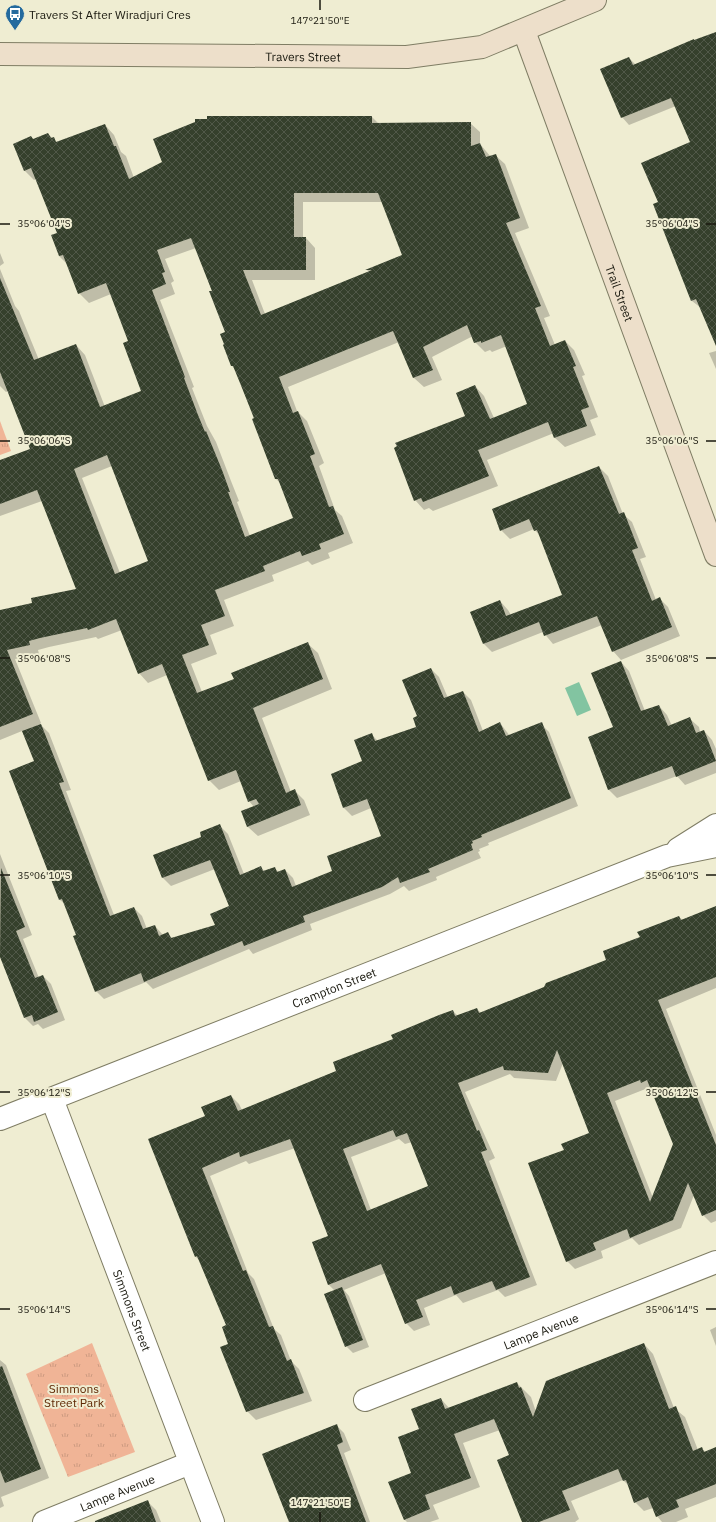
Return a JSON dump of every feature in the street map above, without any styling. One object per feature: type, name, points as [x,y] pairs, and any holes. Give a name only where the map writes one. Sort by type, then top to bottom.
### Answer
[{"type":"main road","name":"Travers Street","points":[[0,54],[407,57],[482,47],[524,31],[595,0]]},
{"type":"main road","name":"Trail Street","points":[[524,31],[716,555]]},
{"type":"street","name":"Crampton Street","points":[[667,856],[716,825]]},
{"type":"street","name":"Crampton Street","points":[[0,1119],[667,856],[716,846]]},
{"type":"street","name":"Simmons Street","points":[[52,1099],[213,1522]]},
{"type":"street","name":"Lampe Avenue","points":[[365,1400],[716,1262]]},
{"type":"street","name":"Lampe Avenue","points":[[44,1522],[190,1463]]},
{"type":"green space","points":[[0,421],[11,451],[0,455]]},
{"type":"green space","name":"Simmons Street Park","points":[[92,1343],[135,1452],[68,1477],[26,1374]]},
{"type":"shaded area","points":[[579,682],[591,710],[577,716],[565,688]]},
{"type":"building","points":[[716,32],[716,346],[696,299],[691,301],[653,204],[658,202],[641,163],[690,142],[671,98],[621,118],[600,69],[629,57],[633,65],[694,39]]},
{"type":"building","points":[[207,116],[372,116],[372,123],[471,122],[471,146],[480,143],[486,157],[496,154],[520,218],[506,223],[541,306],[535,308],[550,346],[565,340],[576,366],[573,367],[589,407],[581,410],[587,426],[554,438],[548,422],[478,450],[489,476],[423,502],[421,498],[414,501],[394,448],[397,446],[395,443],[465,416],[456,393],[475,385],[490,419],[527,404],[501,335],[481,343],[481,341],[474,343],[467,325],[423,347],[433,370],[413,378],[393,331],[279,377],[293,413],[298,411],[315,454],[310,456],[329,507],[333,506],[344,534],[319,544],[321,549],[302,556],[300,551],[263,566],[265,571],[215,590],[225,616],[201,625],[209,645],[182,655],[197,693],[234,679],[231,673],[308,642],[323,679],[253,708],[286,793],[295,789],[301,805],[247,827],[241,811],[259,804],[256,799],[248,802],[236,770],[208,781],[162,664],[138,674],[116,619],[88,630],[87,628],[40,638],[29,641],[30,645],[7,650],[33,714],[0,727],[0,610],[32,603],[31,598],[76,589],[37,490],[0,504],[0,460],[30,449],[0,372],[0,278],[34,360],[76,344],[100,407],[141,391],[123,343],[128,341],[106,283],[78,294],[63,255],[59,256],[51,235],[57,233],[31,168],[24,171],[13,144],[31,136],[33,139],[48,133],[51,138],[54,137],[56,142],[105,124],[114,146],[116,146],[129,179],[162,162],[153,139],[195,122],[195,119],[207,119]],"holes":[[[294,193],[378,193],[402,255],[365,270],[372,270],[261,315],[243,270],[306,270],[306,237],[294,237]],[[191,238],[212,291],[209,291],[225,332],[220,334],[224,344],[223,345],[254,418],[252,419],[275,479],[278,479],[293,518],[245,537],[228,492],[230,492],[222,470],[198,415],[152,290],[166,284],[162,273],[165,272],[157,250]],[[107,455],[148,561],[115,574],[74,469]]]},
{"type":"building","points":[[599,466],[619,514],[624,512],[638,548],[632,550],[652,601],[660,597],[672,627],[612,652],[597,616],[544,636],[539,622],[483,644],[470,612],[500,600],[506,616],[562,595],[537,530],[534,531],[529,519],[500,531],[492,509]]},
{"type":"building","points":[[621,661],[641,711],[659,705],[668,726],[690,717],[696,733],[704,730],[716,761],[676,777],[672,766],[608,790],[588,737],[613,727],[591,673]]},
{"type":"building","points":[[431,668],[444,698],[463,691],[479,732],[500,722],[506,736],[542,722],[571,798],[481,835],[482,837],[472,841],[473,843],[471,844],[473,850],[428,869],[430,872],[400,883],[398,877],[382,887],[303,916],[305,922],[244,946],[242,941],[144,982],[141,973],[95,992],[73,936],[76,935],[62,899],[59,900],[9,771],[34,761],[22,731],[41,724],[64,782],[59,783],[110,916],[134,907],[143,929],[155,925],[159,936],[168,932],[171,938],[215,925],[210,914],[229,906],[210,860],[162,878],[153,855],[201,837],[200,832],[220,824],[240,875],[261,866],[263,871],[275,867],[277,872],[285,869],[292,887],[332,871],[327,856],[381,836],[367,799],[343,808],[331,774],[362,761],[354,740],[372,733],[375,741],[416,727],[413,718],[417,716],[402,680]]},
{"type":"building","points":[[1,868],[25,927],[16,931],[35,978],[43,975],[58,1012],[34,1022],[32,1015],[24,1018],[0,957]]},
{"type":"building","points":[[716,906],[716,977],[658,1000],[716,1145],[716,1210],[702,1216],[688,1183],[673,1220],[630,1238],[627,1229],[593,1243],[596,1250],[566,1262],[528,1163],[564,1150],[561,1144],[589,1133],[557,1050],[548,1073],[504,1070],[503,1066],[458,1083],[477,1131],[479,1130],[487,1150],[481,1152],[530,1277],[496,1290],[492,1281],[454,1295],[451,1286],[416,1300],[423,1317],[405,1324],[381,1264],[328,1285],[312,1242],[328,1236],[290,1139],[240,1157],[239,1152],[202,1168],[243,1271],[246,1270],[269,1327],[273,1326],[287,1361],[291,1359],[304,1393],[246,1412],[220,1347],[228,1344],[222,1327],[226,1325],[197,1256],[195,1257],[148,1139],[205,1116],[201,1107],[231,1095],[238,1111],[336,1071],[333,1062],[393,1039],[391,1035],[439,1015],[453,1010],[455,1016],[477,1008],[479,1013],[544,987],[546,983],[606,960],[603,951],[640,937],[637,932],[679,916],[681,920]],"holes":[[[640,1080],[641,1083],[647,1080],[673,1144],[650,1202],[607,1093]],[[393,1130],[396,1137],[407,1133],[428,1186],[367,1211],[343,1149]]]},
{"type":"building","points":[[342,1287],[363,1340],[345,1347],[324,1294]]},
{"type":"building","points":[[644,1343],[669,1409],[676,1406],[693,1451],[702,1447],[704,1452],[716,1447],[716,1484],[676,1500],[679,1507],[656,1517],[648,1497],[634,1503],[626,1480],[623,1481],[618,1469],[562,1491],[570,1510],[539,1522],[522,1522],[497,1460],[509,1455],[494,1419],[454,1434],[471,1478],[425,1495],[430,1509],[404,1520],[388,1482],[411,1473],[398,1437],[419,1429],[411,1409],[441,1398],[445,1409],[517,1382],[519,1388],[521,1387],[533,1417],[546,1381]]},
{"type":"building","points":[[2,1366],[41,1469],[5,1483],[0,1470],[0,1367]]},
{"type":"building","points":[[337,1424],[343,1442],[337,1445],[366,1522],[289,1522],[262,1454]]},
{"type":"building","points":[[148,1500],[156,1522],[95,1522],[95,1521]]},
{"type":"place","name":"Travers St After Wiradjuri Cres","points":[[15,31]]}]
